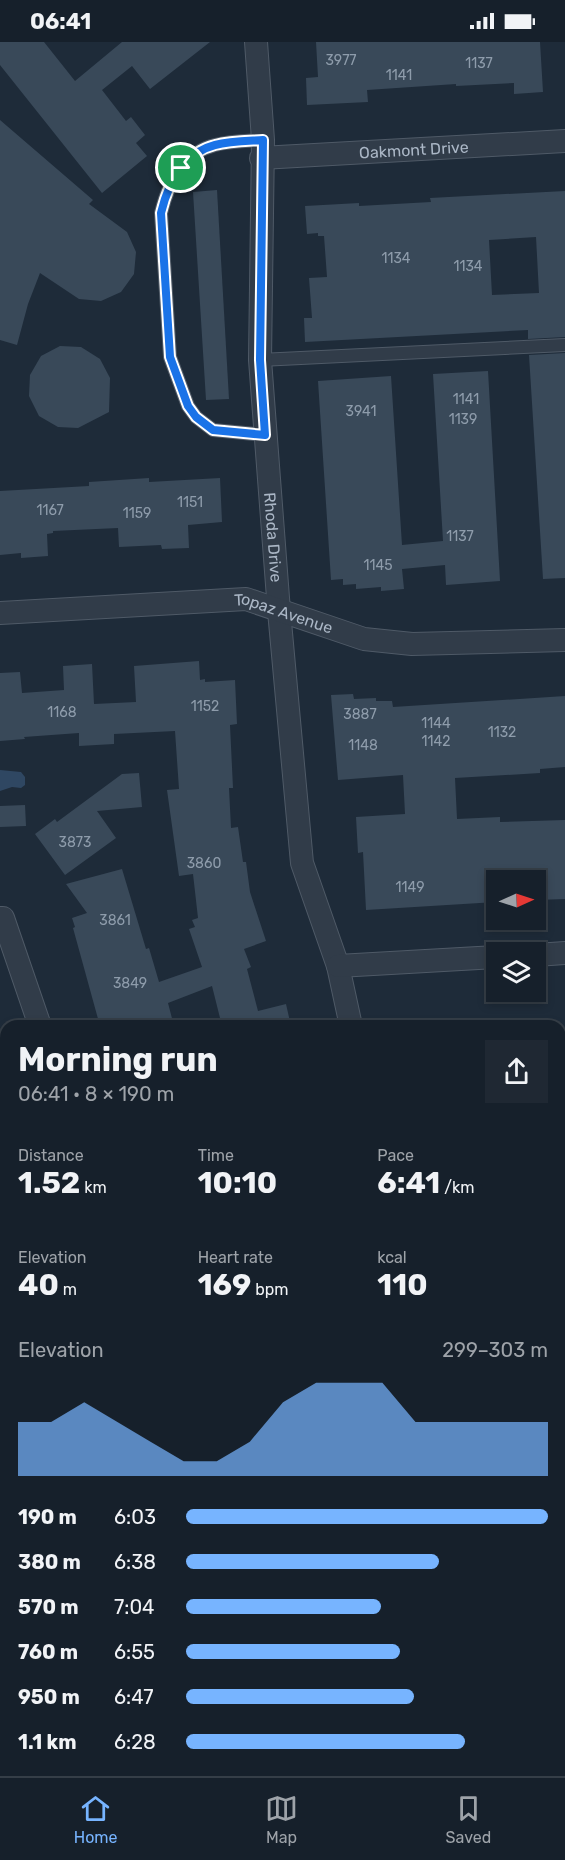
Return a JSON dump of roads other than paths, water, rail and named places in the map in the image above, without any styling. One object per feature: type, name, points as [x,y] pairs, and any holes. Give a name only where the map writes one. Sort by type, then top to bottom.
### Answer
[{"type":"street","name":"Rhoda Drive","points":[[256,42],[262,149],[260,360],[279,611],[302,863],[338,966],[350,1020]]},
{"type":"street","name":"Oakmont Drive","points":[[262,149],[565,141]]},
{"type":"street","name":"Topaz Avenue","points":[[0,613],[246,599],[364,639],[412,644],[565,640]]},
{"type":"street","points":[[0,918],[3,918],[38,1020]]},
{"type":"street","points":[[546,954],[565,953]]},
{"type":"street","points":[[338,966],[486,958]]},
{"type":"lane","points":[[262,149],[214,145],[191,157],[175,175],[165,195],[161,213],[170,357],[188,406],[196,417],[213,430],[265,435]]},
{"type":"lane","points":[[260,360],[565,345]]},
{"type":"water","points":[[0,770],[21,772],[25,777],[25,785],[21,788],[12,787],[0,791]]}]
